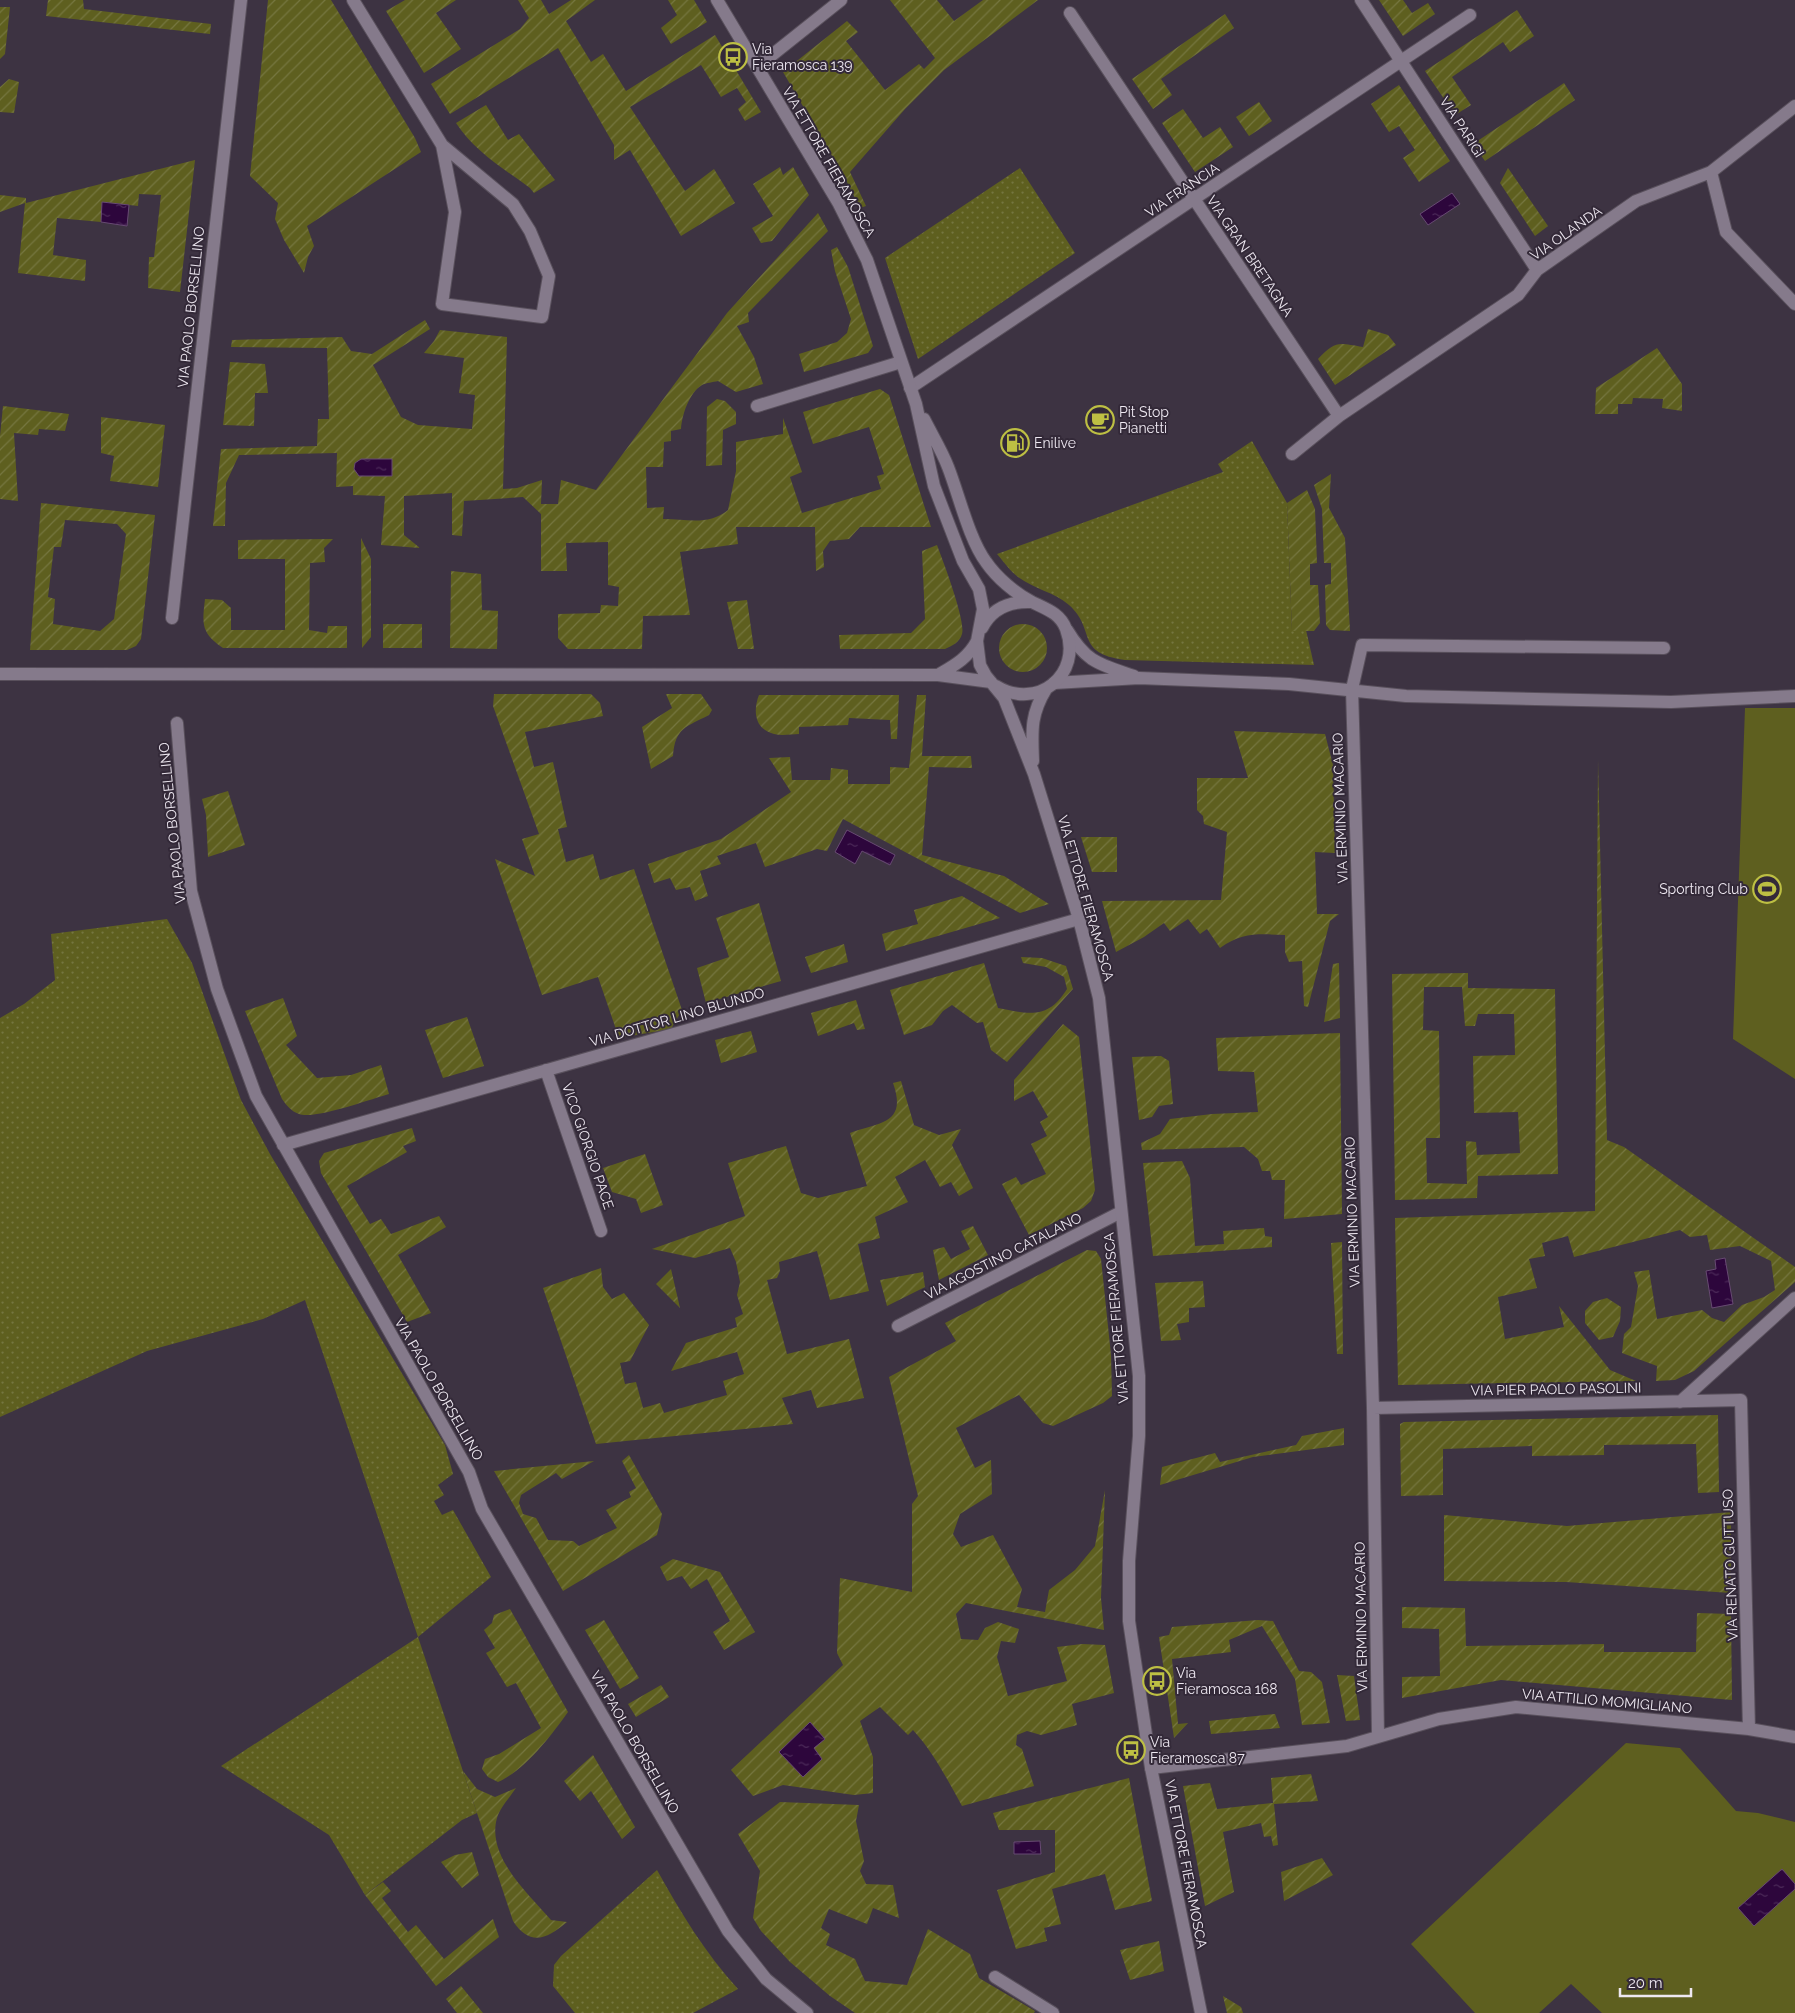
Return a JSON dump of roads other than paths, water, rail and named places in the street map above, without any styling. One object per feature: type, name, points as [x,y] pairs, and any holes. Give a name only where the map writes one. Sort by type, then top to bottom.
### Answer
[{"type":"street","name":"VIA PAOLO BORSELLINO","points":[[172,618],[241,0]]},
{"type":"street","points":[[353,0],[442,145],[513,204],[530,231],[549,276],[542,317],[442,304],[455,212],[442,145]]},
{"type":"street","name":"VIA ETTORE FIERAMOSCA","points":[[717,0],[839,204],[863,252],[916,404]]},
{"type":"street","points":[[757,67],[841,0]]},
{"type":"street","name":"VIA PARIGI","points":[[1361,0],[1537,270]]},
{"type":"street","name":"VIA GRAN BRETAGNA","points":[[1070,13],[1339,416]]},
{"type":"street","name":"VIA FRANCIA","points":[[910,388],[1470,15]]},
{"type":"street","name":"VIA OLANDA","points":[[1292,454],[1339,416],[1518,295],[1537,270],[1636,202],[1711,172],[1795,106]]},
{"type":"street","points":[[1711,172],[1726,232],[1795,304]]},
{"type":"street","points":[[757,406],[901,362]]},
{"type":"street","points":[[916,404],[947,464],[978,549],[986,563],[1006,583],[1032,602]]},
{"type":"street","points":[[916,404],[934,486],[963,561],[979,589],[983,609],[978,637],[980,665],[1004,698],[1034,774]]},
{"type":"street","points":[[938,675],[964,659],[972,651],[985,620],[1006,604],[1019,601],[1032,602],[1046,607],[1058,616],[1078,648],[1093,661],[1138,678]]},
{"type":"street","points":[[1034,774],[1031,725],[1037,704],[1050,686],[1064,672],[1069,657],[1070,642],[1066,627]]},
{"type":"street","name":"VIA ERMINIO MACARIO","points":[[1378,1735],[1372,1408],[1352,689],[1362,645],[1664,648]]},
{"type":"street","points":[[0,674],[938,675],[992,683],[1006,692],[1019,695],[1033,694],[1050,686],[1138,678],[1289,684],[1406,696],[1661,702],[1795,696]]},
{"type":"street","name":"VIA PAOLO BORSELLINO","points":[[177,723],[191,891],[217,989],[256,1096],[469,1472],[482,1509],[728,1931],[766,1979],[807,2013]]},
{"type":"street","name":"VIA ETTORE FIERAMOSCA","points":[[1034,774],[1079,919],[1099,998],[1139,1376],[1139,1436],[1129,1561],[1129,1621],[1151,1768],[1201,2013]]},
{"type":"street","name":"VIA DOTTOR LINO BLUNDO","points":[[283,1145],[1079,919]]},
{"type":"street","name":"VICO GIORGIO PACE","points":[[546,1070],[601,1231]]},
{"type":"street","name":"VIA AGOSTINO CATALANO","points":[[898,1326],[1121,1212]]},
{"type":"street","points":[[1680,1402],[1795,1298]]},
{"type":"street","name":"VIA PIER PAOLO PASOLINI","points":[[1372,1408],[1741,1400]]},
{"type":"street","name":"VIA RENATO GUTTUSO","points":[[1741,1400],[1749,1729]]},
{"type":"street","name":"VIA ATTILIO MOMIGLIANO","points":[[1151,1768],[1347,1746],[1378,1735],[1439,1719],[1516,1707],[1749,1729],[1795,1737]]},
{"type":"street","points":[[995,1977],[1053,2013]]},
{"type":"water","points":[[1452,193],[1460,204],[1428,225],[1420,214]]},
{"type":"water","points":[[102,202],[129,205],[127,226],[101,222]]},
{"type":"water","points":[[361,459],[392,459],[392,476],[359,476],[354,469],[355,463]]},
{"type":"water","points":[[847,830],[895,855],[890,865],[862,851],[855,864],[835,852]]},
{"type":"water","points":[[1725,1258],[1733,1304],[1712,1308],[1706,1271],[1716,1269],[1715,1260]]},
{"type":"water","points":[[810,1722],[825,1739],[814,1748],[822,1759],[803,1777],[779,1752]]},
{"type":"water","points":[[1040,1841],[1041,1854],[1014,1854],[1014,1842]]},
{"type":"water","points":[[1782,1869],[1795,1884],[1795,1889],[1754,1926],[1738,1908]]},
{"type":"place","name":"Via Fieramosca 139","points":[[733,57]]},
{"type":"place","name":"Pit Stop Pianetti","points":[[1100,420]]},
{"type":"place","name":"Enilive","points":[[1015,443]]},
{"type":"place","name":"Sporting Club","points":[[1767,889]]},
{"type":"place","name":"Via Fieramosca 168","points":[[1157,1681]]},
{"type":"place","name":"Via Fieramosca 87","points":[[1131,1750]]}]
